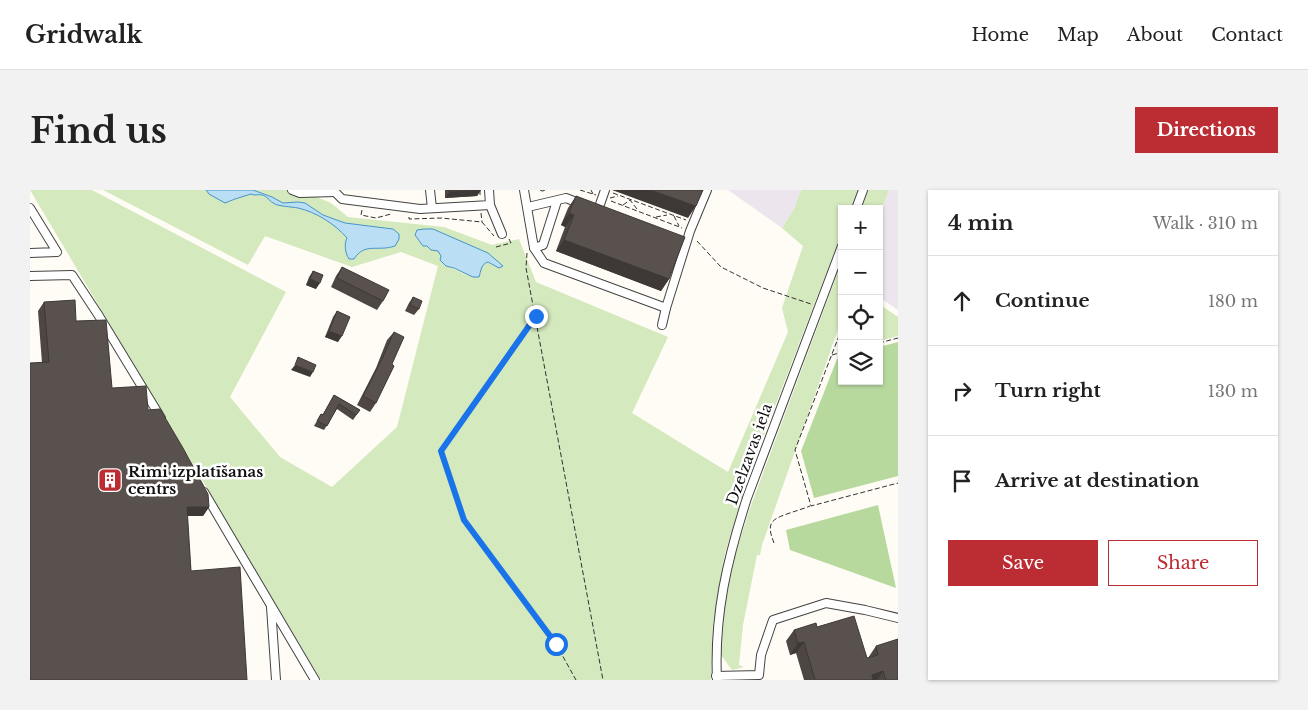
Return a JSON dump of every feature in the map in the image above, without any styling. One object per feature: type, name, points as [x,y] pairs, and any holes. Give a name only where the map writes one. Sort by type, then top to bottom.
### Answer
[{"type":"street","points":[[292,190],[300,193],[334,191],[342,199],[420,209],[490,205]]},
{"type":"street","points":[[430,190],[432,208]]},
{"type":"street","points":[[488,190],[490,205],[505,237]]},
{"type":"street","points":[[524,190],[534,248],[544,263],[666,308]]},
{"type":"street","points":[[662,325],[684,242],[707,190]]},
{"type":"street","points":[[857,205],[863,190]]},
{"type":"street","points":[[598,210],[604,194]]},
{"type":"street","points":[[528,207],[564,196],[607,213]]},
{"type":"street","points":[[534,248],[543,245],[564,196]]},
{"type":"street","points":[[30,208],[57,252],[30,253]]},
{"type":"street","name":"Dzelzavas iela","points":[[716,678],[716,642],[719,614],[726,570],[735,534],[840,250]]},
{"type":"street","points":[[30,276],[72,274],[165,425]]},
{"type":"street","points":[[200,484],[316,680]]},
{"type":"street","points":[[271,603],[276,680]]},
{"type":"street","points":[[716,678],[759,678],[761,655],[773,620],[826,603],[898,618]]},
{"type":"path","points":[[541,190],[547,190]]},
{"type":"path","points":[[580,190],[594,195],[621,196],[688,221]]},
{"type":"path","points":[[591,190],[594,195]]},
{"type":"path","points":[[621,196],[607,200],[679,226],[690,232],[721,266],[763,288],[819,307]]},
{"type":"path","points":[[622,205],[630,200]]},
{"type":"path","points":[[630,200],[638,211]]},
{"type":"path","points":[[362,201],[361,215],[376,218],[394,213]]},
{"type":"path","points":[[408,212],[409,219],[441,218],[482,222],[498,242]]},
{"type":"path","points":[[656,218],[669,214]]},
{"type":"path","points":[[673,216],[679,226]]},
{"type":"path","points":[[496,247],[511,243],[505,237]]},
{"type":"path","points":[[534,248],[528,252],[526,268],[603,680]]},
{"type":"path","points":[[536,316],[441,451],[464,520],[556,644],[576,680]]},
{"type":"path","points":[[883,342],[898,338]]},
{"type":"path","points":[[811,506],[794,450],[838,339]]},
{"type":"path","points":[[832,355],[838,353]]},
{"type":"path","points":[[774,543],[770,526],[776,517],[898,483]]},
{"type":"shaded area","points":[[728,190],[801,190],[794,209],[782,228]]},
{"type":"shaded area","points":[[889,190],[898,190],[898,310],[883,300],[883,206]]},
{"type":"green space","points":[[30,190],[92,190],[286,292],[230,397],[280,457],[332,487],[397,427],[438,266],[401,252],[352,267],[265,236],[248,265],[103,190],[206,190],[209,194],[229,202],[251,194],[262,195],[275,204],[305,210],[331,223],[347,238],[346,248],[350,258],[354,259],[358,254],[367,249],[395,246],[397,233],[393,229],[345,223],[323,215],[305,203],[282,203],[253,190],[300,190],[331,203],[348,217],[444,227],[492,245],[519,239],[536,282],[668,337],[632,413],[728,472],[788,332],[782,308],[803,246],[782,228],[794,209],[801,190],[858,190],[852,205],[838,205],[838,242],[749,474],[725,553],[713,623],[711,680],[321,680]],"holes":[[[433,229],[488,253],[499,268],[487,262],[482,266],[479,277],[471,276],[446,266],[438,251],[423,246],[415,235]]]},
{"type":"green space","points":[[868,190],[889,190],[883,206],[862,205]]},
{"type":"green space","points":[[838,272],[838,329],[760,555],[757,555],[743,625],[739,665],[744,667],[732,670],[721,655],[725,605],[735,556],[749,511]]},
{"type":"green space","points":[[883,307],[898,317],[898,336],[883,340]]},
{"type":"green space","points":[[898,342],[898,476],[814,498],[801,451],[837,359],[838,385],[883,385],[883,346]]},
{"type":"green space","points":[[878,505],[896,588],[790,550],[786,530]]},
{"type":"water","points":[[206,190],[253,190],[283,203],[305,203],[323,215],[345,223],[393,229],[399,234],[399,239],[395,246],[367,249],[358,254],[354,259],[349,259],[345,248],[347,238],[325,219],[305,210],[277,205],[260,195],[251,194],[225,203],[209,194]]},
{"type":"water","points":[[433,229],[488,253],[503,266],[499,268],[488,262],[483,266],[479,277],[473,277],[446,266],[440,260],[441,256],[438,251],[423,246],[415,235],[417,230]]},
{"type":"building","points":[[450,190],[480,190],[450,192]]},
{"type":"building","points":[[651,190],[703,190],[696,206]]},
{"type":"building","points":[[576,196],[685,237],[669,279],[564,240],[574,215],[569,213]]},
{"type":"building","points":[[342,267],[389,290],[383,301],[337,278]]},
{"type":"building","points":[[313,271],[323,275],[320,283],[310,279]]},
{"type":"building","points":[[413,297],[422,301],[419,309],[410,305]]},
{"type":"building","name":"Rimi izplatīšanas centrs","points":[[75,300],[76,321],[106,320],[112,388],[146,386],[148,410],[160,409],[208,494],[209,507],[187,507],[191,571],[240,567],[247,680],[30,680],[30,363],[49,362],[44,302]]},
{"type":"building","points":[[337,311],[350,317],[342,336],[329,331]]},
{"type":"building","points":[[394,332],[404,337],[392,364],[394,366],[376,403],[363,396]]},
{"type":"building","points":[[298,357],[316,365],[313,372],[295,365]]},
{"type":"building","points":[[334,395],[360,410],[356,415],[339,404],[327,426],[317,421],[321,414],[323,415]]},
{"type":"building","points":[[854,616],[867,658],[878,655],[876,646],[898,639],[898,680],[886,680],[883,671],[872,675],[873,680],[815,680],[804,642],[798,643],[794,630],[816,623],[817,627]]},
{"type":"place","name":"Rimi izplatīšanas centrs","points":[[110,480]]},
{"type":"route","points":[[536,316],[441,451],[464,520],[556,644]]}]
